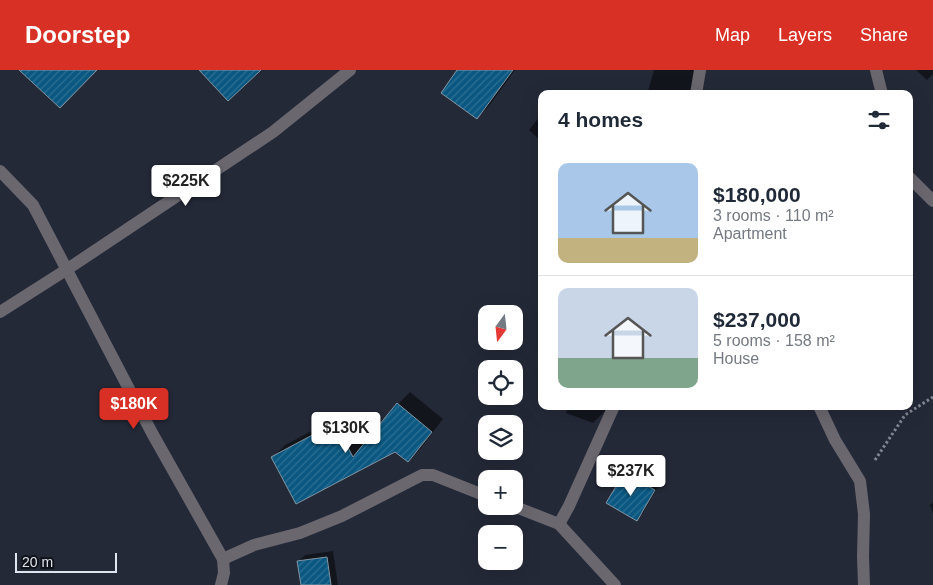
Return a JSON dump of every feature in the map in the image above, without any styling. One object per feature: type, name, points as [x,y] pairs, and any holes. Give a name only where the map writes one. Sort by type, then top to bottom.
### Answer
[{"type":"street","points":[[0,312],[273,132],[350,70]]},
{"type":"street","points":[[697,90],[700,70]]},
{"type":"street","points":[[876,70],[881,90]]},
{"type":"street","points":[[0,171],[33,205],[152,434],[223,559],[224,573],[221,585]]},
{"type":"street","points":[[913,181],[933,200]]},
{"type":"street","points":[[559,524],[612,410]]},
{"type":"street","points":[[821,410],[835,440],[860,481],[864,514],[864,585]]},
{"type":"street","points":[[223,559],[254,545],[300,533],[342,516],[422,475],[433,475],[478,493]]},
{"type":"street","points":[[523,510],[559,524],[615,585]]},
{"type":"path","points":[[860,481],[906,415],[933,397]]},
{"type":"building","points":[[19,70],[97,70],[60,108]]},
{"type":"building","points":[[199,70],[261,70],[228,101]]},
{"type":"building","points":[[457,70],[513,70],[477,119],[441,93]]},
{"type":"building","points":[[397,403],[432,432],[408,462],[395,452],[296,504],[271,457],[335,423],[353,457]]},
{"type":"building","points":[[624,473],[655,490],[637,521],[606,503]]},
{"type":"building","points":[[327,557],[331,585],[301,585],[297,561]]}]
